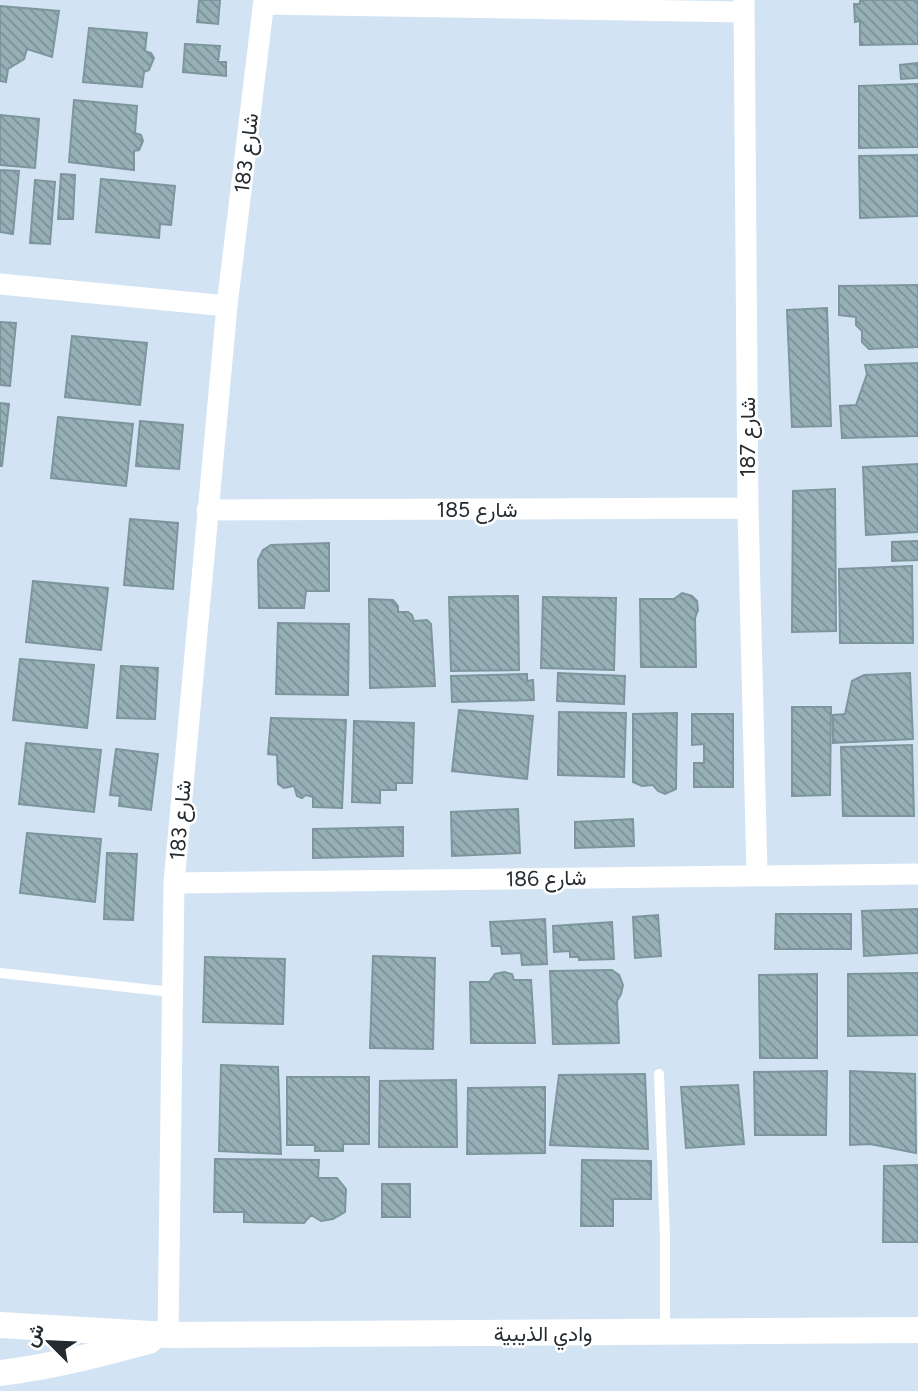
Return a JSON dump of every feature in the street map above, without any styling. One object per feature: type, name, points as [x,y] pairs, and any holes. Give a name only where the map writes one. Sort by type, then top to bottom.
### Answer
[{"type":"street","points":[[264,2],[744,6]]},
{"type":"street","name":"شارع 183","points":[[168,1335],[174,883],[227,306],[264,2]]},
{"type":"street","name":"شارع 187","points":[[744,6],[748,508],[757,875]]},
{"type":"street","points":[[0,284],[227,306]]},
{"type":"street","name":"شارع 185","points":[[207,510],[748,508]]},
{"type":"street","name":"شارع 186","points":[[174,883],[918,874]]},
{"type":"street","name":"وادي الذيبية","points":[[0,1325],[168,1335],[918,1330]]},
{"type":"street","name":"وادي الذيبية","points":[[0,1373],[90,1356],[168,1335]]},
{"type":"lane","points":[[0,973],[171,992]]},
{"type":"lane","points":[[659,1074],[665,1238],[665,1332]]},
{"type":"building","points":[[199,0],[220,0],[218,24],[197,22]]},
{"type":"building","points":[[860,0],[918,0],[918,44],[860,45],[860,21],[855,22],[854,4],[860,4]]},
{"type":"building","points":[[0,6],[59,11],[52,57],[27,49],[24,59],[8,69],[6,82],[0,81]]},
{"type":"building","points":[[89,28],[147,33],[145,51],[151,53],[154,58],[149,70],[144,72],[142,87],[83,82]]},
{"type":"building","points":[[185,44],[220,46],[218,62],[226,62],[226,76],[183,72]]},
{"type":"building","points":[[918,63],[918,78],[901,79],[900,65]]},
{"type":"building","points":[[918,84],[918,147],[859,148],[859,86]]},
{"type":"building","points":[[74,100],[137,106],[135,133],[141,135],[143,141],[139,150],[134,151],[134,170],[69,162]]},
{"type":"building","points":[[0,115],[39,119],[35,168],[0,165]]},
{"type":"building","points":[[918,155],[918,216],[860,218],[859,156]]},
{"type":"building","points":[[0,170],[19,171],[13,234],[0,232]]},
{"type":"building","points":[[61,174],[75,175],[73,219],[58,219]]},
{"type":"building","points":[[101,179],[175,186],[171,225],[160,224],[159,238],[96,232]]},
{"type":"building","points":[[35,180],[55,182],[50,244],[30,243]]},
{"type":"building","points":[[918,285],[918,347],[869,349],[862,342],[862,331],[856,325],[856,317],[839,315],[839,286]]},
{"type":"building","points":[[827,308],[831,426],[792,427],[787,310]]},
{"type":"building","points":[[0,322],[16,323],[10,386],[0,385]]},
{"type":"building","points":[[72,336],[147,343],[140,405],[65,397]]},
{"type":"building","points":[[918,363],[918,436],[842,438],[840,406],[856,405],[867,374],[865,365]]},
{"type":"building","points":[[0,403],[9,404],[2,466],[0,466]]},
{"type":"building","points":[[58,417],[133,424],[126,486],[51,478]]},
{"type":"building","points":[[140,421],[183,425],[179,469],[136,466]]},
{"type":"building","points":[[918,464],[918,532],[866,535],[863,467]]},
{"type":"building","points":[[835,489],[836,631],[792,632],[793,491]]},
{"type":"building","points":[[130,519],[178,523],[173,589],[124,585]]},
{"type":"building","points":[[918,541],[918,560],[892,561],[892,542]]},
{"type":"building","points":[[329,543],[329,591],[306,591],[304,608],[259,608],[258,560],[263,550],[271,545]]},
{"type":"building","points":[[912,566],[913,643],[840,643],[839,569]]},
{"type":"building","points":[[33,581],[108,588],[101,650],[26,642]]},
{"type":"building","points":[[682,593],[697,601],[696,667],[641,667],[640,599],[674,599]]},
{"type":"building","points":[[518,596],[519,670],[451,671],[449,597]]},
{"type":"building","points":[[543,597],[616,598],[614,670],[541,668]]},
{"type":"building","points":[[369,599],[393,600],[398,606],[398,612],[408,612],[414,621],[427,620],[431,624],[435,686],[370,688]]},
{"type":"building","points":[[278,623],[349,624],[348,695],[276,694]]},
{"type":"building","points":[[20,659],[94,665],[87,728],[13,720]]},
{"type":"building","points":[[121,666],[158,668],[155,719],[117,718]]},
{"type":"building","points":[[558,673],[625,676],[624,704],[557,701]]},
{"type":"building","points":[[910,673],[913,739],[833,743],[833,715],[845,714],[852,681],[864,675]]},
{"type":"building","points":[[527,674],[527,681],[533,680],[534,700],[452,702],[451,676]]},
{"type":"building","points":[[792,707],[831,707],[830,795],[792,796]]},
{"type":"building","points":[[459,710],[533,716],[527,779],[452,771]]},
{"type":"building","points":[[559,712],[626,713],[624,777],[558,775]]},
{"type":"building","points":[[677,713],[676,789],[665,794],[653,785],[642,786],[633,782],[633,714]]},
{"type":"building","points":[[692,714],[733,714],[733,787],[694,787],[694,763],[704,763],[704,744],[692,745]]},
{"type":"building","points":[[271,718],[346,720],[342,808],[313,807],[313,797],[306,795],[302,798],[297,796],[294,786],[284,788],[278,784],[277,755],[268,754]]},
{"type":"building","points":[[354,721],[414,723],[412,783],[396,783],[396,790],[380,790],[380,803],[352,802]]},
{"type":"building","points":[[26,743],[101,750],[94,812],[19,804]]},
{"type":"building","points":[[912,745],[914,816],[843,816],[841,747]]},
{"type":"building","points":[[116,749],[158,754],[151,810],[119,806],[120,796],[110,795]]},
{"type":"building","points":[[518,809],[520,853],[452,856],[451,812]]},
{"type":"building","points":[[633,819],[634,846],[575,848],[575,822]]},
{"type":"building","points":[[403,827],[403,856],[313,858],[313,829]]},
{"type":"building","points":[[27,833],[101,839],[95,902],[20,893]]},
{"type":"building","points":[[107,853],[137,854],[133,920],[104,919]]},
{"type":"building","points":[[918,909],[918,953],[864,956],[862,911]]},
{"type":"building","points":[[776,914],[851,914],[851,949],[775,949]]},
{"type":"building","points":[[658,915],[661,956],[635,958],[633,917]]},
{"type":"building","points":[[545,919],[547,964],[522,965],[521,953],[502,954],[501,946],[492,946],[490,922]]},
{"type":"building","points":[[612,922],[614,959],[579,960],[579,957],[570,957],[570,951],[554,952],[553,926]]},
{"type":"building","points":[[373,956],[435,958],[433,1049],[370,1048]]},
{"type":"building","points":[[205,957],[285,959],[283,1024],[203,1022]]},
{"type":"building","points":[[612,970],[619,975],[623,985],[617,1001],[619,1043],[553,1044],[550,971]]},
{"type":"building","points":[[918,973],[918,1035],[848,1036],[848,974]]},
{"type":"building","points":[[495,974],[512,974],[514,980],[531,980],[535,1043],[471,1043],[470,982],[489,982]]},
{"type":"building","points":[[817,974],[817,1058],[760,1058],[759,975]]},
{"type":"building","points":[[221,1065],[278,1067],[281,1154],[219,1151]]},
{"type":"building","points":[[827,1071],[826,1135],[755,1135],[754,1072]]},
{"type":"building","points":[[850,1071],[915,1074],[916,1153],[870,1144],[850,1145]]},
{"type":"building","points":[[645,1074],[648,1149],[550,1145],[559,1075]]},
{"type":"building","points":[[287,1077],[369,1077],[369,1144],[343,1144],[343,1151],[315,1151],[315,1145],[287,1145]]},
{"type":"building","points":[[456,1080],[457,1147],[379,1147],[380,1081]]},
{"type":"building","points":[[738,1085],[744,1144],[686,1148],[681,1087]]},
{"type":"building","points":[[545,1087],[545,1153],[467,1154],[468,1088]]},
{"type":"building","points":[[215,1159],[319,1160],[318,1178],[337,1178],[346,1189],[345,1212],[333,1219],[321,1221],[311,1215],[304,1223],[244,1222],[244,1212],[214,1212]]},
{"type":"building","points":[[582,1160],[651,1161],[651,1199],[613,1199],[613,1226],[581,1226]]},
{"type":"building","points":[[918,1165],[918,1242],[883,1242],[884,1166]]},
{"type":"building","points":[[382,1184],[410,1184],[410,1217],[382,1217]]}]
